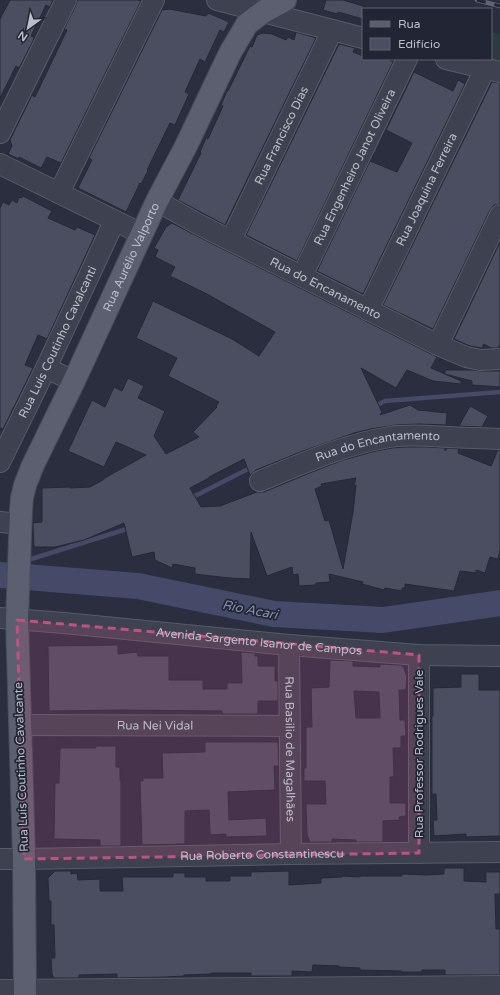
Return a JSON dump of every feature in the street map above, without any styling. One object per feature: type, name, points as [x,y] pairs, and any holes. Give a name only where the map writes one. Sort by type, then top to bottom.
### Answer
[{"type":"main road","name":"Rua Aurélio Valporto","points":[[14,528],[25,485],[157,201],[186,146],[220,72],[247,24],[263,12],[285,0]]},
{"type":"main road","name":"Rua Luís Coutinho Cavalcante","points":[[14,528],[12,613],[20,725],[24,859],[24,993]]},
{"type":"street","points":[[0,133],[66,0]]},
{"type":"street","points":[[59,193],[154,0]]},
{"type":"street","points":[[217,0],[362,38]]},
{"type":"street","name":"Rua Francisco Dias","points":[[231,240],[332,30]]},
{"type":"street","name":"Rua Engenheiro Janot Oliveira","points":[[302,276],[407,60]]},
{"type":"street","points":[[450,60],[493,71]]},
{"type":"street","name":"Rua Joaquina Ferreira","points":[[368,310],[493,71]]},
{"type":"street","points":[[0,164],[114,222],[142,234]]},
{"type":"street","name":"Rua do Encanamento","points":[[157,201],[368,310],[466,358],[500,360]]},
{"type":"street","points":[[438,345],[500,215]]},
{"type":"street","name":"Rua Luís Coutinho Cavalcanti","points":[[0,462],[46,368],[114,222]]},
{"type":"street","points":[[46,368],[74,381]]},
{"type":"street","name":"Rua do Encantamento","points":[[260,481],[335,451],[391,436],[417,435],[500,439]]},
{"type":"street","name":"Avenida Sargento Isanor de Campos","points":[[12,613],[64,623],[289,645],[419,656],[500,656]]},
{"type":"street","name":"Rua Basilio de Magalhães","points":[[289,645],[291,854]]},
{"type":"street","name":"Rua Professor Rodrigues Vale","points":[[419,656],[419,853]]},
{"type":"street","name":"Rua Nei Vidal","points":[[20,725],[290,726]]},
{"type":"street","name":"Rua Roberto Constantinescu","points":[[0,859],[500,852]]},
{"type":"street","points":[[0,990],[24,993],[420,991],[500,986]]},
{"type":"highlighted area","points":[[17,620],[419,655],[419,853],[24,859]]},
{"type":"shaded area","points":[[492,32],[500,34],[500,65],[478,60],[492,60]]},
{"type":"building","points":[[10,0],[53,0],[50,7],[46,5],[31,36],[34,37],[33,41],[19,68],[16,66],[0,98],[0,19]]},
{"type":"building","points":[[77,0],[141,1],[61,163],[47,157],[41,168],[19,157],[19,159],[8,154],[12,146],[10,140],[32,95],[35,97],[67,30],[64,29]]},
{"type":"building","points":[[326,0],[343,0],[363,6],[362,19],[338,12],[337,14],[323,10]]},
{"type":"building","points":[[169,9],[206,16],[208,13],[229,22],[224,32],[220,30],[205,62],[200,59],[185,92],[189,94],[175,125],[170,123],[147,170],[148,171],[141,184],[140,183],[126,212],[78,188],[92,160],[89,158],[162,10]]},
{"type":"building","points":[[296,32],[316,38],[225,225],[178,200],[201,153],[200,152],[206,138],[208,139],[223,106],[221,105],[227,91],[250,46],[252,47],[257,35],[263,33],[272,34],[286,40],[288,37],[294,40]]},
{"type":"building","points":[[339,44],[355,48],[353,52],[362,56],[362,60],[389,60],[393,62],[297,261],[246,235]]},
{"type":"building","points":[[414,72],[453,91],[458,80],[465,84],[363,294],[317,271],[370,161],[397,172],[412,143],[386,130]]},
{"type":"building","points":[[492,82],[500,83],[500,204],[494,205],[490,210],[433,329],[383,305]]},
{"type":"building","points":[[23,196],[52,211],[48,218],[75,230],[77,227],[95,235],[47,339],[38,335],[25,365],[33,368],[3,429],[0,428],[0,208],[3,202],[9,205],[12,200],[17,203],[19,197],[22,198]]},
{"type":"building","points":[[172,223],[437,357],[431,368],[461,381],[461,384],[433,381],[407,370],[396,388],[361,368],[382,412],[380,415],[410,405],[418,410],[447,413],[446,425],[396,425],[354,433],[303,451],[256,470],[250,475],[244,459],[190,488],[201,507],[220,506],[257,492],[264,492],[343,460],[376,451],[405,447],[445,448],[445,451],[447,448],[459,449],[458,453],[491,466],[498,450],[500,450],[500,550],[498,559],[490,557],[485,573],[476,570],[476,573],[460,571],[454,591],[405,584],[405,588],[402,588],[402,591],[385,588],[384,590],[362,584],[363,582],[329,574],[330,582],[299,586],[298,574],[293,575],[292,567],[267,576],[251,532],[250,579],[195,574],[195,568],[173,564],[172,568],[155,560],[154,552],[132,557],[124,523],[84,540],[55,547],[34,547],[33,523],[42,522],[42,488],[90,487],[146,455],[116,442],[104,467],[68,451],[92,400],[105,407],[114,387],[122,391],[128,378],[144,386],[138,398],[165,411],[154,436],[166,454],[199,437],[193,432],[217,407],[216,406],[219,402],[168,376],[177,358],[136,338],[153,301],[232,339],[259,356],[275,332],[205,293],[170,276],[175,267],[155,257],[158,250],[154,248],[166,227]],"holes":[[[356,478],[354,485],[356,485],[353,512],[343,569],[329,520],[325,521],[315,489],[322,486],[321,484]]]},
{"type":"building","points":[[500,242],[500,344],[498,348],[491,348],[484,344],[482,348],[470,346],[454,339]]},
{"type":"building","points":[[445,370],[500,371],[500,387],[472,385],[472,381],[445,374]]},
{"type":"building","points":[[470,406],[488,416],[482,427],[459,426]]},
{"type":"building","points":[[118,645],[118,654],[137,652],[138,656],[169,656],[169,680],[203,680],[203,689],[227,689],[227,683],[242,683],[241,652],[255,653],[255,656],[258,656],[258,666],[275,666],[275,681],[278,681],[278,701],[258,701],[258,714],[222,714],[222,711],[49,711],[48,646]]},
{"type":"building","points":[[330,660],[353,661],[353,666],[380,667],[380,664],[401,665],[404,668],[407,677],[406,690],[399,690],[400,720],[405,720],[406,736],[401,736],[401,748],[393,748],[394,777],[390,777],[390,803],[406,803],[406,816],[399,817],[400,820],[383,821],[383,842],[356,842],[356,840],[332,839],[332,842],[310,842],[307,835],[306,804],[326,804],[325,781],[304,781],[304,768],[306,768],[306,727],[312,727],[311,688],[329,687]],"holes":[[[354,691],[379,692],[380,718],[356,718]]]},
{"type":"building","points":[[461,674],[479,674],[479,690],[500,690],[500,836],[466,837],[466,834],[434,836],[433,820],[437,820],[436,794],[432,794],[433,688],[461,687]]},
{"type":"building","points":[[205,742],[278,742],[279,766],[274,766],[275,790],[228,792],[229,820],[266,818],[267,836],[226,837],[226,834],[210,835],[209,810],[185,811],[185,844],[142,845],[140,781],[143,781],[143,778],[163,778],[162,753],[205,752]]},
{"type":"building","points":[[96,746],[116,746],[116,767],[120,767],[121,781],[121,846],[100,846],[100,840],[54,839],[55,783],[59,783],[60,748],[96,748]]},
{"type":"building","points":[[444,868],[464,868],[464,881],[486,882],[486,872],[500,872],[500,894],[495,894],[496,929],[500,929],[500,975],[445,975],[445,970],[402,972],[360,970],[360,968],[313,965],[312,972],[292,971],[292,976],[251,976],[251,973],[211,973],[165,977],[117,978],[117,974],[79,975],[79,978],[54,978],[52,974],[51,958],[55,958],[54,925],[51,925],[51,901],[49,901],[48,878],[55,871],[71,871],[71,874],[77,873],[78,880],[100,879],[100,891],[123,891],[122,877],[173,877],[173,873],[185,873],[185,877],[206,877],[206,881],[230,881],[230,876],[251,876],[251,872],[289,871],[289,885],[321,883],[321,878],[342,876],[360,877],[402,876],[402,874],[444,874]]},
{"type":"waterway","points":[[373,407],[385,401],[500,392]]},
{"type":"waterway","points":[[189,499],[252,467]]},
{"type":"waterway","points":[[25,561],[130,528]]},
{"type":"waterway","points":[[0,569],[12,565]]},
{"type":"waterway","name":"Rio Acari","points":[[0,575],[138,586],[274,614],[383,620],[500,603]]},
{"type":"railway","points":[[477,0],[500,6]]}]
